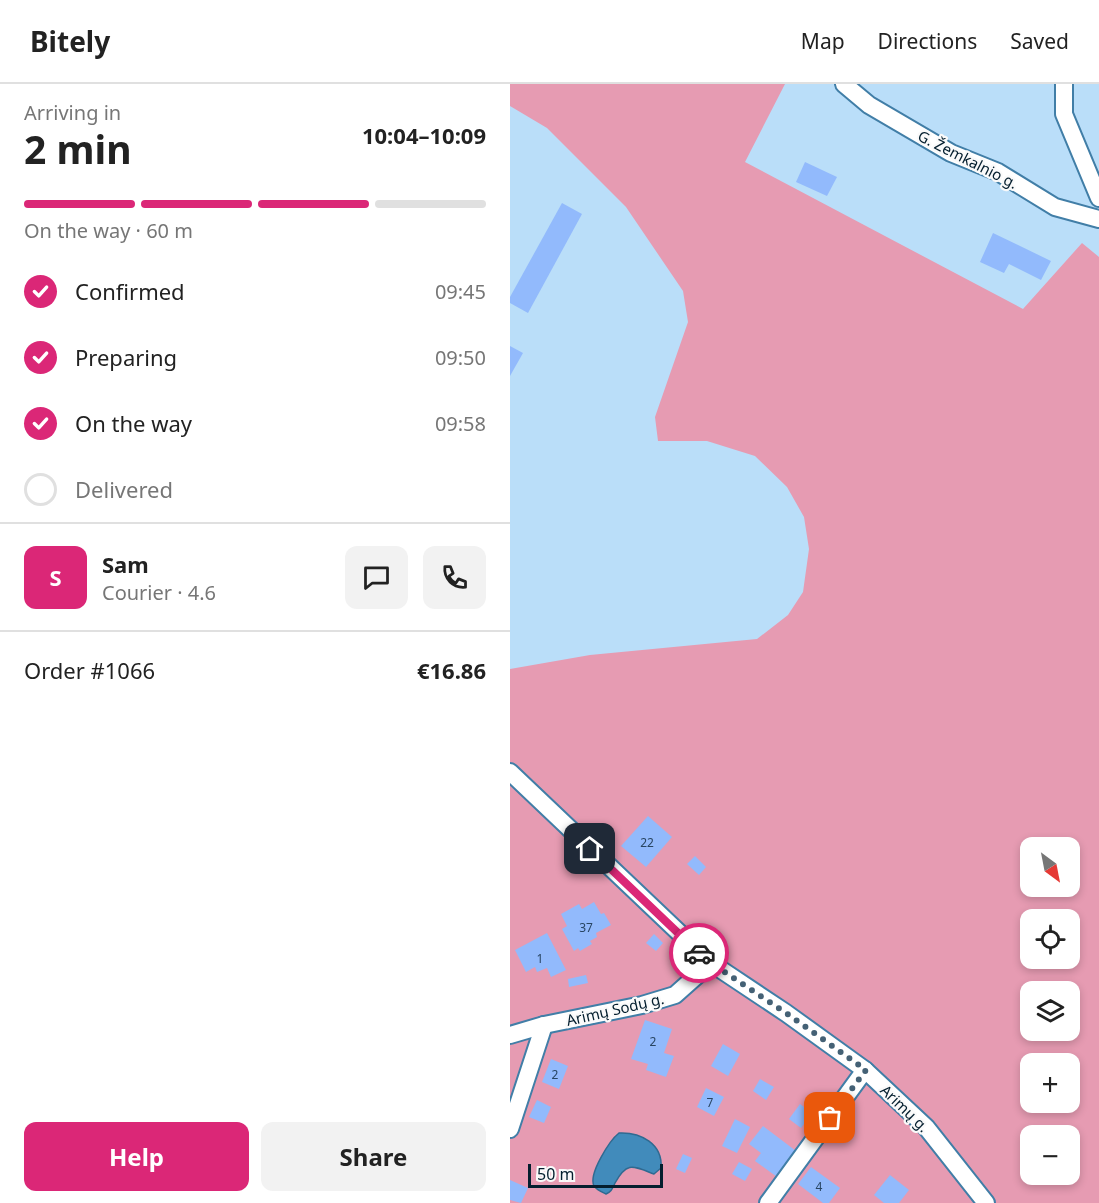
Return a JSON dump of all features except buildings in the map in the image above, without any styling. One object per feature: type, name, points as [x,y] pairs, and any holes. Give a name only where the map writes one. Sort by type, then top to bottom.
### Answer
[{"type":"street","name":"G. Žemkalnio g.","points":[[844,84],[869,105],[951,153],[998,172],[1055,207],[1099,219]]},
{"type":"street","points":[[1064,84],[1064,114],[1099,198]]},
{"type":"street","name":"Arimų g.","points":[[510,772],[711,963],[866,1070],[926,1127],[986,1203]]},
{"type":"street","name":"Arimų Sodų g.","points":[[510,1035],[544,1025],[642,1005],[675,995],[711,963]]},
{"type":"street","points":[[510,1129],[544,1025]]},
{"type":"street","points":[[768,1203],[866,1070]]},
{"type":"shaded area","points":[[510,84],[785,84],[745,162],[1023,309],[1082,243],[1099,257],[1099,1203],[510,1203],[510,669],[590,655],[757,639],[788,615],[803,592],[809,549],[804,517],[787,487],[755,456],[707,441],[658,441],[655,417],[688,322],[683,291],[626,207],[547,128],[510,106]]},
{"type":"water","points":[[619,1133],[635,1135],[649,1141],[658,1152],[661,1168],[654,1174],[636,1168],[627,1168],[619,1176],[611,1191],[606,1194],[594,1186],[594,1174],[610,1143]]},
{"type":"way so far","points":[[699,953],[866,1070],[830,1118]]},
{"type":"route","points":[[590,849],[699,953]]}]
